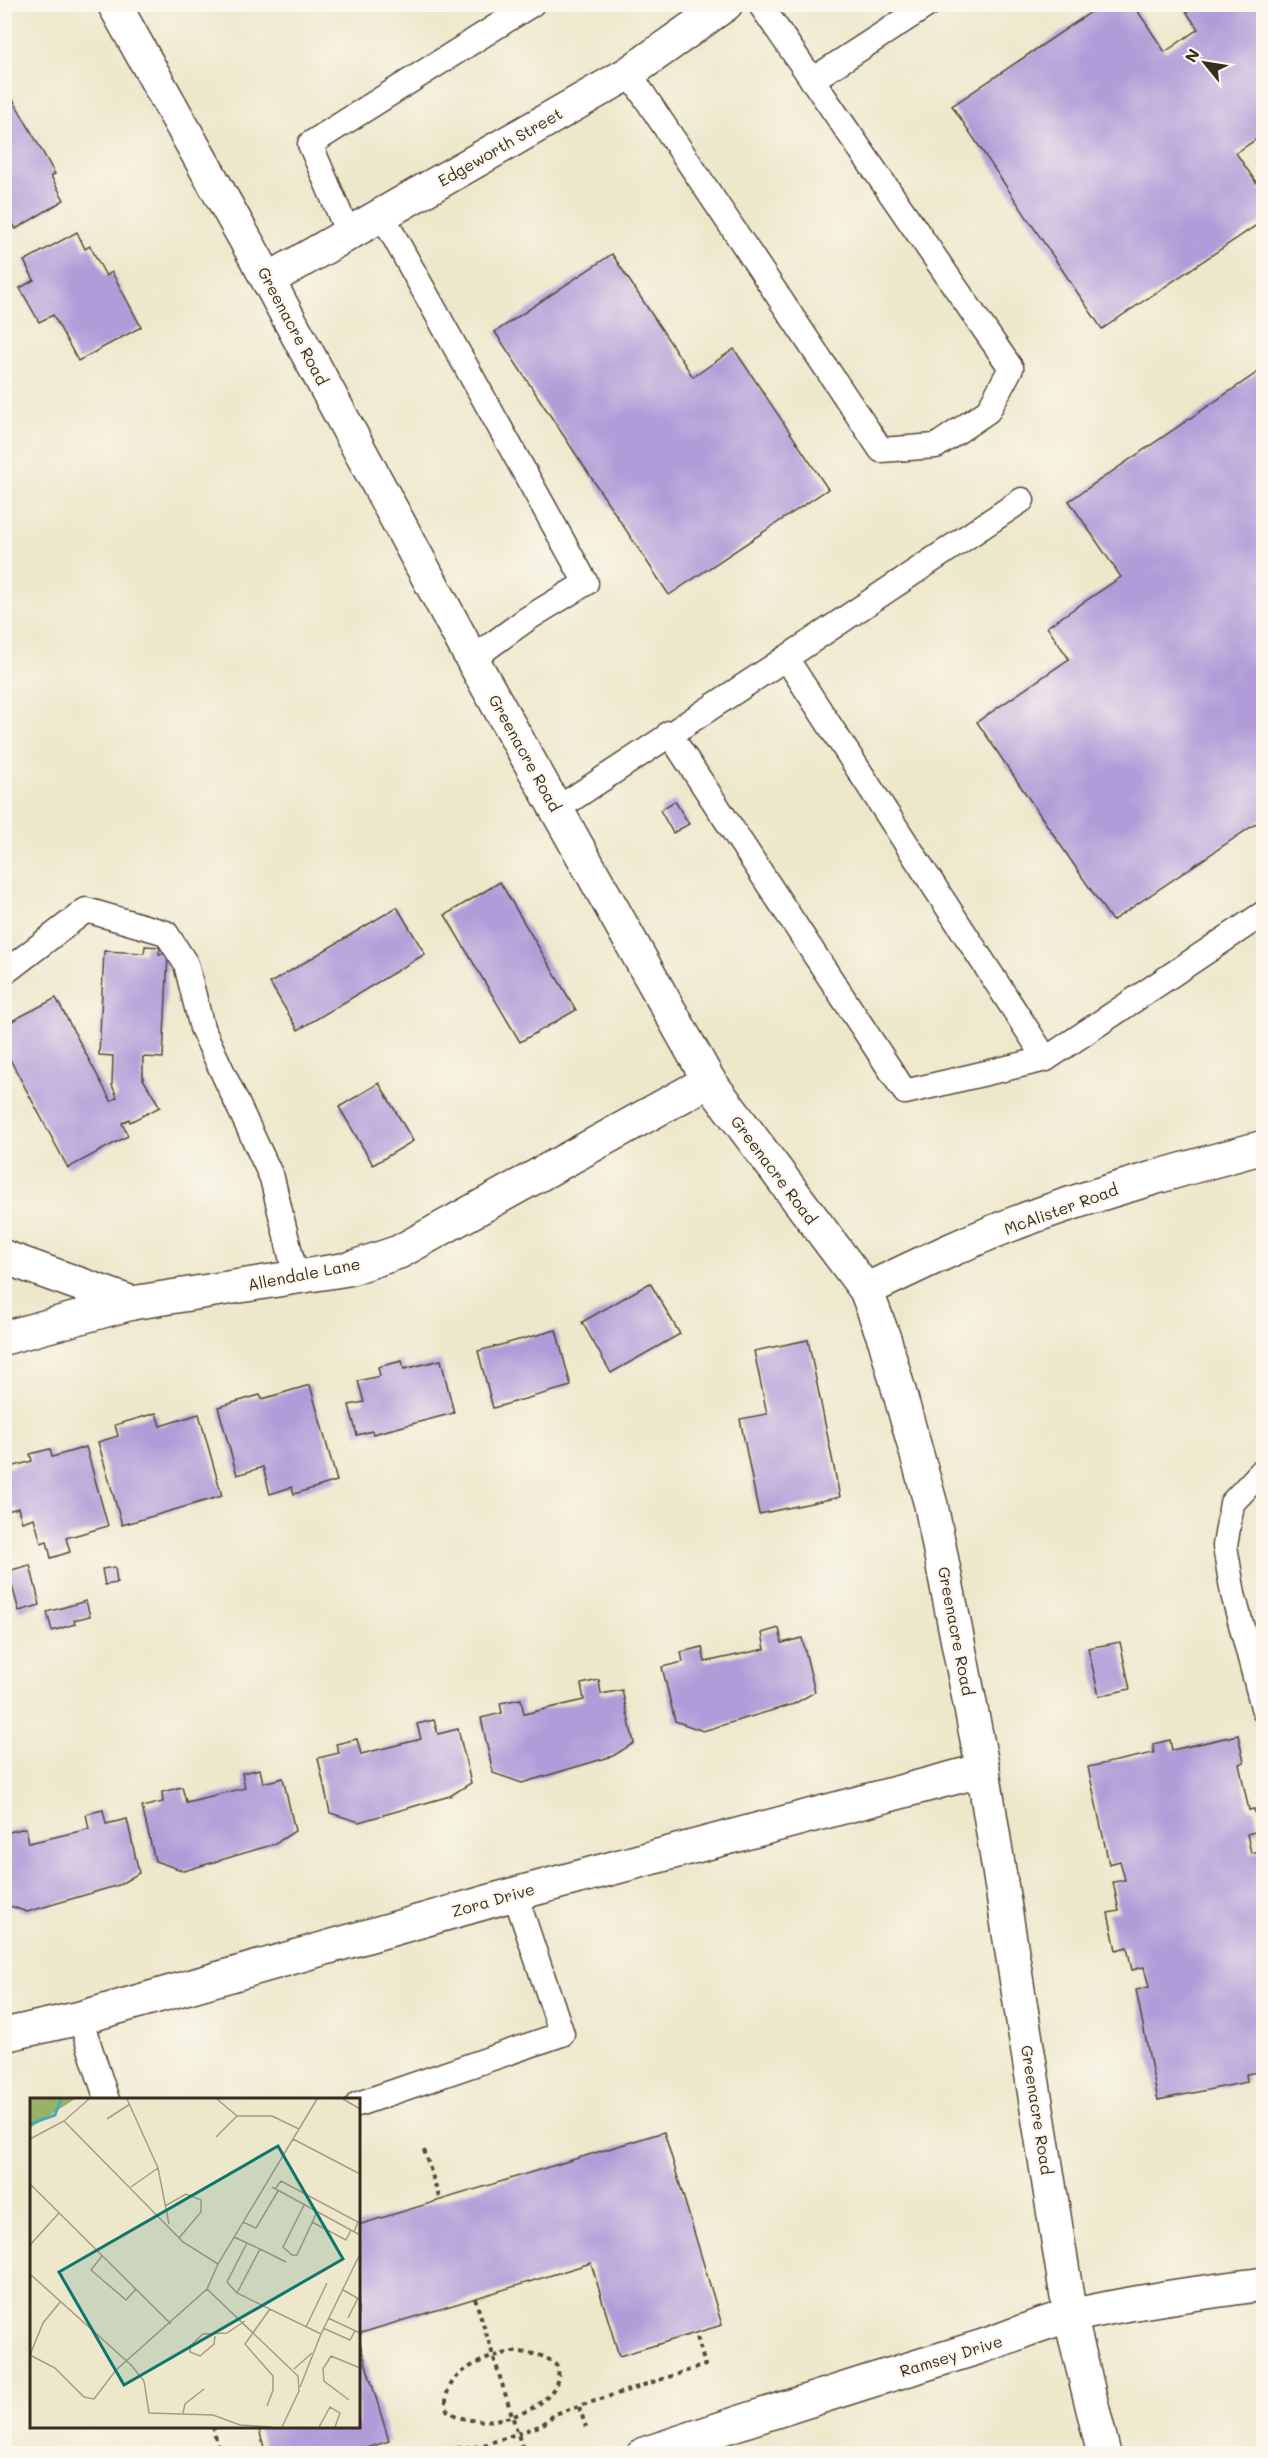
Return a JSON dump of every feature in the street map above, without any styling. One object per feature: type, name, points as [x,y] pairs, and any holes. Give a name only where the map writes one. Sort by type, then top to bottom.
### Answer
[{"type":"street","name":"Greenacre Road","points":[[114,4],[268,280],[472,658],[709,1081],[866,1290],[885,1341],[931,1505],[984,1770],[1070,2316],[1104,2454]]},
{"type":"street","name":"Edgeworth Street","points":[[268,280],[629,73],[726,4]]},
{"type":"street","name":"Allendale Lane","points":[[4,1338],[132,1303],[348,1269],[399,1252],[709,1081]]},
{"type":"street","name":"McAlister Road","points":[[866,1290],[957,1248],[1035,1216],[1137,1182],[1263,1147]]},
{"type":"street","points":[[4,1257],[132,1303]]},
{"type":"street","name":"Zora Drive","points":[[4,2035],[80,2018],[515,1894],[984,1770]]},
{"type":"street","name":"Ramsey Drive","points":[[644,2454],[1013,2337],[1037,2326],[1070,2316],[1138,2302],[1263,2284]]},
{"type":"lane","points":[[348,233],[310,144],[532,4]]},
{"type":"lane","points":[[629,73],[881,450],[936,446],[988,411],[1011,368],[760,4]]},
{"type":"lane","points":[[812,80],[929,4]]},
{"type":"lane","points":[[382,215],[586,583],[527,619],[472,658]]},
{"type":"lane","points":[[557,809],[1022,500]]},
{"type":"lane","points":[[786,658],[1046,1059]]},
{"type":"lane","points":[[669,733],[905,1092],[1046,1059],[1263,912]]},
{"type":"lane","points":[[4,973],[86,910],[166,933],[186,964],[202,1028],[272,1178],[296,1277]]},
{"type":"lane","points":[[1263,1469],[1232,1503],[1225,1546],[1233,1594],[1263,1711]]},
{"type":"lane","points":[[360,2103],[562,2034],[515,1894]]},
{"type":"lane","points":[[80,2018],[106,2098]]},
{"type":"path","points":[[424,2150],[440,2200]]},
{"type":"path","points":[[475,2298],[522,2447]]},
{"type":"path","points":[[394,2454],[481,2446],[542,2425],[555,2414],[705,2365],[696,2333]]},
{"type":"path","points":[[512,2352],[545,2357],[558,2367],[558,2382],[538,2404],[512,2416],[477,2422],[459,2418],[447,2410],[446,2404],[453,2382],[467,2369],[493,2357],[512,2352]]},
{"type":"path","points":[[579,2408],[586,2427]]},
{"type":"path","points":[[213,2428],[219,2454]]},
{"type":"building","points":[[1103,4],[1133,4],[1165,52],[1198,29],[1181,4],[1264,4],[1264,134],[1236,153],[1264,194],[1264,220],[1102,329],[952,106]]},
{"type":"building","points":[[11,96],[55,174],[51,176],[64,200],[16,229],[4,210],[4,100]]},
{"type":"building","points":[[77,232],[85,249],[90,246],[106,276],[112,272],[141,327],[78,361],[53,315],[39,322],[20,288],[34,280],[24,261]]},
{"type":"building","points":[[612,254],[693,377],[734,349],[828,489],[669,595],[495,332]]},
{"type":"building","points":[[1264,368],[1264,818],[1112,921],[977,722],[1069,659],[1047,627],[1121,577],[1069,501]]},
{"type":"building","points":[[675,801],[689,824],[673,833],[660,810]]},
{"type":"building","points":[[500,882],[576,1010],[520,1042],[445,915]]},
{"type":"building","points":[[397,907],[425,954],[298,1030],[270,983]]},
{"type":"building","points":[[145,946],[160,947],[159,954],[168,954],[163,1058],[143,1057],[143,1079],[160,1107],[130,1122],[129,1119],[122,1123],[128,1136],[68,1168],[4,1048],[4,1025],[56,998],[111,1101],[117,1097],[112,1085],[113,1056],[99,1055],[104,951],[144,953]]},
{"type":"building","points":[[379,1083],[413,1141],[373,1165],[339,1107]]},
{"type":"building","points":[[650,1283],[680,1334],[611,1373],[582,1322]]},
{"type":"building","points":[[556,1330],[571,1386],[493,1408],[478,1351]]},
{"type":"building","points":[[808,1340],[840,1497],[759,1514],[740,1419],[767,1414],[754,1351]]},
{"type":"building","points":[[441,1360],[454,1413],[373,1434],[372,1431],[357,1435],[349,1405],[364,1402],[358,1381],[380,1376],[378,1367],[402,1361],[404,1369]]},
{"type":"building","points":[[310,1385],[337,1481],[294,1494],[292,1487],[270,1494],[263,1467],[237,1475],[218,1407],[260,1395],[262,1399]]},
{"type":"building","points":[[156,1413],[160,1426],[199,1414],[222,1496],[122,1525],[98,1442],[118,1436],[115,1425]]},
{"type":"building","points":[[86,1447],[108,1526],[66,1538],[70,1552],[51,1558],[47,1541],[41,1543],[34,1518],[22,1522],[18,1508],[4,1512],[4,1469],[32,1461],[30,1454],[50,1449],[52,1457]]},
{"type":"building","points":[[30,1565],[40,1605],[19,1611],[8,1571]]},
{"type":"building","points":[[115,1567],[117,1583],[105,1585],[102,1569]]},
{"type":"building","points":[[86,1601],[90,1616],[74,1620],[75,1624],[52,1631],[47,1612]]},
{"type":"building","points":[[779,1628],[782,1643],[802,1638],[815,1692],[794,1704],[703,1731],[675,1721],[662,1667],[683,1662],[681,1652],[702,1647],[705,1662],[765,1649],[762,1633]]},
{"type":"building","points":[[1120,1642],[1130,1689],[1099,1696],[1088,1648]]},
{"type":"building","points":[[599,1680],[601,1694],[622,1690],[634,1743],[613,1756],[522,1783],[493,1773],[481,1718],[502,1713],[500,1703],[521,1699],[524,1714],[584,1700],[581,1684]]},
{"type":"building","points":[[434,1720],[438,1734],[458,1729],[471,1783],[450,1796],[359,1822],[330,1813],[318,1758],[339,1753],[336,1744],[357,1739],[361,1754],[421,1739],[417,1724]]},
{"type":"building","points":[[1238,1735],[1244,1762],[1239,1764],[1249,1810],[1254,1809],[1259,1831],[1247,1834],[1251,1853],[1263,1850],[1264,1852],[1264,2071],[1246,2074],[1247,2082],[1158,2100],[1136,1990],[1149,1987],[1144,1967],[1132,1970],[1127,1947],[1116,1950],[1108,1913],[1119,1911],[1113,1882],[1125,1880],[1120,1861],[1109,1864],[1088,1767],[1154,1753],[1153,1744],[1170,1740],[1172,1750]]},
{"type":"building","points":[[260,1769],[263,1783],[283,1778],[295,1831],[275,1844],[184,1871],[155,1861],[142,1807],[163,1802],[162,1792],[182,1787],[186,1802],[245,1788],[242,1773]]},
{"type":"building","points":[[103,1810],[106,1824],[127,1819],[139,1873],[119,1885],[27,1912],[4,1904],[4,1844],[7,1843],[5,1833],[26,1828],[29,1843],[89,1829],[86,1814]]},
{"type":"building","points":[[664,2132],[722,2325],[619,2356],[591,2263],[360,2333],[360,2224]]},
{"type":"building","points":[[360,2344],[389,2441],[348,2454],[266,2454],[259,2428],[360,2428]]}]
